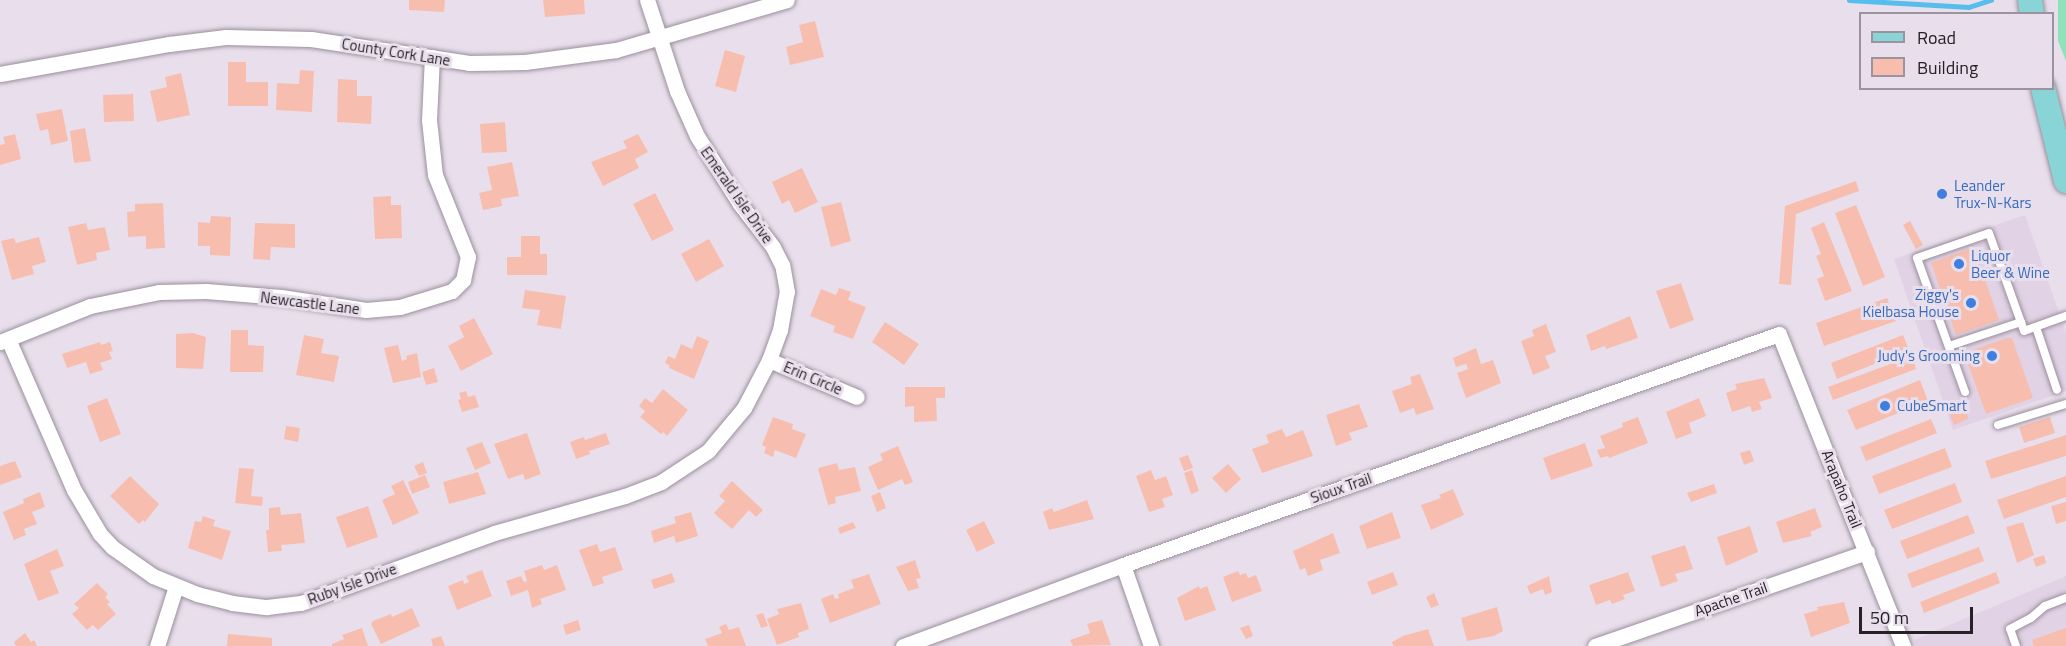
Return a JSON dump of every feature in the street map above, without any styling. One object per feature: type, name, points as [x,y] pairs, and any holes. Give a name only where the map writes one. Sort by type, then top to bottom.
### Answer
[{"type":"main road","points":[[2043,90],[2066,181]]},
{"type":"street","name":"Emerald Isle Drive","points":[[647,0],[657,38],[697,136],[740,204],[773,247],[782,265],[787,292],[785,312],[769,360]]},
{"type":"street","name":"County Cork Lane","points":[[0,74],[169,44],[226,37],[311,39],[469,63],[525,62],[616,50],[787,0]]},
{"type":"street","name":"Newcastle Lane","points":[[4,341],[90,306],[159,292],[206,291],[281,297],[366,310],[400,307],[452,291],[463,280],[468,257],[435,176],[429,120],[432,57]]},
{"type":"street","name":"Arapaho Trail","points":[[1779,334],[1903,646]]},
{"type":"street","name":"Sioux Trail","points":[[903,646],[1123,565],[1779,334]]},
{"type":"street","name":"Ruby Isle Drive","points":[[4,341],[74,490],[90,520],[112,547],[136,566],[197,594],[250,606],[275,607],[301,603],[494,533],[643,490],[693,463],[721,438],[744,408],[769,360]]},
{"type":"street","name":"Erin Circle","points":[[769,360],[857,397]]},
{"type":"street","name":"Apache Trail","points":[[1595,646],[1867,552]]},
{"type":"street","points":[[1123,565],[1150,646]]},
{"type":"street","points":[[157,646],[176,585]]},
{"type":"lane","points":[[1965,392],[1917,258],[1989,233],[2024,331],[2066,316]]},
{"type":"lane","points":[[1949,346],[2021,322]]},
{"type":"lane","points":[[2036,327],[2057,390]]},
{"type":"lane","points":[[1998,425],[2066,404]]},
{"type":"lane","points":[[2016,646],[2010,629],[2031,618],[2045,606],[2066,598]]},
{"type":"shaded area","points":[[2025,215],[2066,333],[2066,391],[1953,430],[1894,259]]},
{"type":"shaded area","points":[[2066,576],[2066,646],[1916,646],[1914,640]]},
{"type":"green space","points":[[2058,0],[2066,0],[2066,61],[2058,41]]},
{"type":"building","points":[[409,0],[445,0],[444,12],[409,10]]},
{"type":"building","points":[[543,0],[584,0],[585,14],[545,17]]},
{"type":"building","points":[[815,21],[824,57],[790,65],[786,47],[803,42],[799,25]]},
{"type":"building","points":[[725,50],[745,56],[736,92],[715,86]]},
{"type":"building","points":[[228,62],[246,62],[246,82],[268,82],[268,106],[228,106]]},
{"type":"building","points":[[300,70],[314,71],[312,112],[276,110],[277,83],[299,84]]},
{"type":"building","points":[[181,73],[190,115],[157,122],[150,91],[167,87],[165,77]]},
{"type":"building","points":[[338,79],[357,80],[357,96],[372,96],[371,124],[337,122]]},
{"type":"building","points":[[133,94],[134,121],[104,122],[103,95]]},
{"type":"building","points":[[62,109],[68,141],[51,145],[48,129],[40,131],[36,114]]},
{"type":"building","points":[[505,122],[507,152],[482,153],[480,124]]},
{"type":"building","points":[[85,128],[91,161],[74,163],[70,131]]},
{"type":"building","points":[[15,134],[21,159],[0,165],[0,145],[5,144],[3,137]]},
{"type":"building","points":[[638,134],[648,152],[635,159],[639,168],[603,186],[591,162],[627,148],[623,141]]},
{"type":"building","points":[[512,162],[519,196],[501,199],[502,206],[483,210],[479,193],[492,190],[487,167]]},
{"type":"building","points":[[802,168],[818,202],[795,213],[789,200],[782,204],[772,182]]},
{"type":"building","points":[[1856,181],[1859,191],[1796,214],[1791,285],[1779,284],[1785,206]]},
{"type":"building","points":[[655,193],[674,230],[652,241],[633,204]]},
{"type":"building","points":[[391,196],[391,205],[401,205],[402,238],[375,239],[373,197]]},
{"type":"building","points":[[841,202],[851,241],[831,247],[821,207]]},
{"type":"building","points":[[163,203],[165,248],[146,249],[146,236],[128,237],[127,212],[135,211],[135,204]]},
{"type":"building","points":[[1856,205],[1885,277],[1863,286],[1835,213]]},
{"type":"building","points":[[211,216],[231,217],[230,256],[210,255],[210,246],[198,246],[198,222],[210,223]]},
{"type":"building","points":[[1910,221],[1923,245],[1916,249],[1903,225]]},
{"type":"building","points":[[1824,222],[1852,291],[1825,301],[1817,279],[1824,276],[1816,256],[1821,254],[1811,228]]},
{"type":"building","points":[[86,223],[88,230],[105,227],[110,250],[96,253],[97,260],[77,265],[68,227]]},
{"type":"building","points":[[255,223],[295,224],[295,248],[271,247],[270,260],[253,259]]},
{"type":"building","points":[[521,236],[540,236],[540,254],[547,254],[547,275],[507,275],[507,257],[521,257]]},
{"type":"building","points":[[39,237],[46,262],[32,266],[34,274],[12,280],[1,241],[14,238],[16,243]]},
{"type":"building","points":[[709,239],[724,266],[696,282],[681,254]]},
{"type":"building","points":[[1974,247],[1999,320],[1956,335],[1931,263]]},
{"type":"building","points":[[1681,283],[1694,320],[1670,329],[1656,291]]},
{"type":"building","points":[[839,288],[851,292],[848,300],[866,307],[853,339],[833,332],[835,326],[810,316],[821,289],[836,295]]},
{"type":"building","points":[[525,290],[566,296],[561,329],[537,325],[540,310],[522,308]]},
{"type":"building","points":[[1887,298],[1896,321],[1824,346],[1816,323]]},
{"type":"building","points":[[1630,316],[1638,338],[1606,349],[1605,346],[1591,351],[1586,335]]},
{"type":"building","points":[[474,318],[493,354],[461,371],[448,346],[464,337],[459,326]]},
{"type":"building","points":[[885,322],[919,344],[904,365],[872,342]]},
{"type":"building","points":[[1546,324],[1556,352],[1545,356],[1550,368],[1533,375],[1521,341],[1534,336],[1532,330]]},
{"type":"building","points":[[231,330],[248,330],[248,345],[264,346],[263,372],[230,372]]},
{"type":"building","points":[[193,333],[206,337],[203,369],[176,368],[176,334]]},
{"type":"building","points":[[304,335],[324,339],[321,353],[339,356],[334,382],[296,375]]},
{"type":"building","points":[[1903,335],[1909,350],[1837,379],[1831,363]]},
{"type":"building","points":[[697,336],[709,341],[694,379],[669,368],[670,366],[665,363],[668,356],[675,359],[681,344],[692,349]]},
{"type":"building","points":[[2012,338],[2033,398],[1986,414],[1964,353]]},
{"type":"building","points":[[100,342],[101,345],[110,342],[113,351],[109,352],[112,359],[100,363],[103,370],[90,374],[86,362],[67,368],[62,354]]},
{"type":"building","points":[[398,345],[402,361],[407,359],[406,356],[417,353],[421,377],[393,383],[384,348]]},
{"type":"building","points":[[1476,348],[1481,364],[1493,360],[1501,383],[1466,398],[1457,373],[1468,369],[1466,364],[1456,367],[1453,358]]},
{"type":"building","points":[[1912,356],[1916,369],[1833,400],[1828,387]]},
{"type":"building","points":[[434,368],[438,382],[426,385],[422,372]]},
{"type":"building","points":[[1420,374],[1434,409],[1416,415],[1414,408],[1400,413],[1392,391],[1412,384],[1410,377]]},
{"type":"building","points":[[1764,378],[1772,398],[1759,402],[1762,409],[1752,412],[1750,406],[1732,412],[1726,393],[1737,389],[1735,384]]},
{"type":"building","points":[[1920,380],[1928,401],[1856,430],[1847,410]]},
{"type":"building","points":[[905,387],[945,387],[945,398],[936,398],[937,421],[914,422],[914,406],[905,407]]},
{"type":"building","points":[[663,389],[688,410],[667,436],[663,432],[661,434],[640,417],[645,411],[639,406],[645,398],[652,403]]},
{"type":"building","points":[[466,391],[468,397],[475,395],[479,407],[462,412],[458,400],[461,399],[459,393]]},
{"type":"building","points":[[107,398],[121,434],[100,442],[87,406]]},
{"type":"building","points":[[1699,398],[1706,416],[1689,423],[1692,433],[1676,439],[1666,412]]},
{"type":"building","points":[[1962,402],[1964,406],[1966,405],[1968,419],[1954,425],[1947,408]]},
{"type":"building","points":[[1359,404],[1368,427],[1349,433],[1352,440],[1336,446],[1326,415]]},
{"type":"building","points":[[773,417],[793,424],[792,429],[806,434],[796,458],[775,450],[773,457],[764,453],[766,447],[762,445]]},
{"type":"building","points":[[1638,417],[1648,443],[1609,458],[1608,456],[1600,458],[1597,450],[1605,448],[1600,436],[1623,427],[1622,423]]},
{"type":"building","points":[[2050,417],[2055,433],[2024,443],[2019,427]]},
{"type":"building","points":[[1931,419],[1937,433],[1866,461],[1860,447]]},
{"type":"building","points":[[286,426],[300,428],[298,442],[284,439]]},
{"type":"building","points":[[1282,429],[1286,437],[1303,430],[1313,456],[1262,473],[1252,449],[1269,443],[1266,435]]},
{"type":"building","points":[[527,433],[541,474],[525,480],[523,474],[508,479],[494,444]]},
{"type":"building","points":[[606,433],[610,444],[589,451],[590,454],[576,459],[570,442]]},
{"type":"building","points":[[2066,435],[2066,456],[1991,479],[1985,461]]},
{"type":"building","points":[[482,442],[491,463],[475,470],[466,448]]},
{"type":"building","points":[[1585,443],[1593,466],[1551,480],[1543,458]]},
{"type":"building","points":[[898,446],[913,482],[905,485],[902,479],[878,490],[868,467],[883,460],[880,454]]},
{"type":"building","points":[[1945,448],[1952,467],[1879,494],[1872,476]]},
{"type":"building","points":[[1750,450],[1754,461],[1744,465],[1740,453]]},
{"type":"building","points":[[1188,455],[1193,468],[1184,471],[1179,458]]},
{"type":"building","points":[[15,461],[22,477],[0,485],[0,466]]},
{"type":"building","points":[[423,462],[427,473],[419,476],[414,466]]},
{"type":"building","points":[[837,463],[839,470],[855,467],[861,491],[835,497],[836,503],[828,505],[818,468]]},
{"type":"building","points":[[1228,464],[1241,479],[1226,493],[1212,478]]},
{"type":"building","points":[[239,468],[254,469],[251,496],[263,497],[262,506],[235,503]]},
{"type":"building","points":[[1151,470],[1155,480],[1166,476],[1173,495],[1162,499],[1165,507],[1149,512],[1136,476]]},
{"type":"building","points":[[1192,470],[1199,491],[1191,494],[1184,473]]},
{"type":"building","points":[[478,472],[486,494],[449,504],[443,482]]},
{"type":"building","points":[[425,475],[430,487],[412,494],[408,482]]},
{"type":"building","points":[[130,476],[159,504],[145,522],[143,520],[139,524],[110,496]]},
{"type":"building","points":[[2066,476],[2066,497],[2004,519],[1997,500]]},
{"type":"building","points":[[403,480],[419,513],[393,525],[382,500],[395,494],[391,486]]},
{"type":"building","points":[[732,481],[763,510],[756,517],[749,510],[732,529],[714,513],[725,501],[719,496]]},
{"type":"building","points":[[1955,483],[1962,502],[1892,529],[1884,510]]},
{"type":"building","points":[[1714,484],[1717,493],[1691,502],[1687,493]]},
{"type":"building","points":[[1453,489],[1464,515],[1431,530],[1421,505],[1441,498],[1439,495]]},
{"type":"building","points":[[40,492],[45,507],[32,512],[37,524],[24,529],[26,535],[14,540],[3,512],[24,503],[23,499]]},
{"type":"building","points":[[880,492],[886,508],[877,512],[871,496]]},
{"type":"building","points":[[1087,500],[1094,519],[1049,530],[1043,512],[1052,508],[1054,512]]},
{"type":"building","points":[[2066,502],[2066,521],[2056,524],[2051,506]]},
{"type":"building","points":[[368,506],[378,537],[347,548],[336,517]]},
{"type":"building","points":[[280,507],[281,515],[301,513],[305,543],[281,545],[282,551],[268,552],[266,530],[269,530],[269,508]]},
{"type":"building","points":[[1815,508],[1822,527],[1810,532],[1812,536],[1783,543],[1776,522]]},
{"type":"building","points":[[691,512],[698,536],[676,543],[674,536],[654,543],[651,531],[676,523],[674,517]]},
{"type":"building","points":[[1392,512],[1401,538],[1367,549],[1359,526]]},
{"type":"building","points":[[1968,515],[1975,533],[1907,559],[1900,541]]},
{"type":"building","points":[[203,516],[215,520],[213,526],[231,531],[222,560],[188,548],[195,521],[201,522]]},
{"type":"building","points":[[984,521],[995,543],[977,552],[966,530]]},
{"type":"building","points":[[853,522],[856,528],[840,534],[838,528]]},
{"type":"building","points":[[2023,522],[2034,555],[2017,563],[2006,527]]},
{"type":"building","points":[[1750,526],[1758,552],[1726,566],[1717,537]]},
{"type":"building","points":[[1333,533],[1340,553],[1320,560],[1323,570],[1308,576],[1305,568],[1300,570],[1293,551]]},
{"type":"building","points":[[597,544],[600,552],[615,547],[623,570],[602,577],[604,583],[593,587],[579,550]]},
{"type":"building","points":[[1685,545],[1693,569],[1675,574],[1678,581],[1661,587],[1651,556]]},
{"type":"building","points":[[1979,547],[1984,561],[1912,588],[1907,574]]},
{"type":"building","points":[[57,549],[64,566],[50,571],[59,593],[38,601],[24,564]]},
{"type":"building","points":[[2044,555],[2046,563],[2036,567],[2033,559]]},
{"type":"building","points":[[915,560],[921,578],[916,579],[919,588],[908,591],[896,567]]},
{"type":"building","points":[[542,565],[544,570],[557,565],[566,590],[540,599],[542,604],[532,608],[528,590],[511,596],[506,581],[521,576],[524,582],[527,581],[524,571]]},
{"type":"building","points":[[482,570],[492,596],[457,610],[448,586],[463,580],[464,584],[469,582],[466,576]]},
{"type":"building","points":[[1238,571],[1240,575],[1246,573],[1248,578],[1256,575],[1262,591],[1232,602],[1223,577]]},
{"type":"building","points":[[1393,572],[1398,585],[1372,595],[1367,582]]},
{"type":"building","points":[[1628,572],[1635,591],[1623,595],[1625,599],[1612,604],[1610,600],[1596,605],[1589,585]]},
{"type":"building","points":[[1996,572],[2000,583],[1924,613],[1920,602]]},
{"type":"building","points":[[672,573],[675,582],[654,589],[651,580]]},
{"type":"building","points":[[869,574],[881,604],[830,623],[821,599],[833,594],[835,599],[839,598],[838,594],[854,588],[851,580]]},
{"type":"building","points":[[1549,576],[1552,592],[1545,595],[1543,589],[1530,594],[1527,586]]},
{"type":"building","points":[[97,583],[108,594],[105,597],[110,602],[107,604],[116,614],[98,630],[93,625],[87,630],[72,614],[79,608],[74,604]]},
{"type":"building","points":[[1199,586],[1200,589],[1207,586],[1216,610],[1185,621],[1177,598]]},
{"type":"building","points":[[1434,593],[1439,605],[1431,608],[1426,597]]},
{"type":"building","points":[[1844,602],[1850,623],[1811,637],[1804,614],[1818,610],[1817,607]]},
{"type":"building","points":[[801,603],[809,629],[798,633],[799,637],[777,645],[767,619],[779,614],[777,609]]},
{"type":"building","points":[[1497,607],[1503,631],[1494,636],[1467,641],[1461,618]]},
{"type":"building","points":[[412,608],[420,626],[381,644],[371,624],[373,621],[391,614],[392,617]]},
{"type":"building","points":[[763,613],[768,626],[761,628],[756,615]]},
{"type":"building","points":[[578,620],[581,630],[566,635],[563,625]]},
{"type":"building","points":[[1102,620],[1111,645],[1073,646],[1070,640],[1090,633],[1087,624]]},
{"type":"building","points":[[726,624],[729,630],[739,627],[746,646],[708,646],[705,639],[722,633],[719,627]]},
{"type":"building","points":[[1249,625],[1253,636],[1246,639],[1240,628]]},
{"type":"building","points":[[362,628],[368,646],[332,646],[344,639],[342,635]]},
{"type":"building","points":[[2066,628],[2066,646],[2034,646],[2032,640]]},
{"type":"building","points":[[1428,629],[1434,646],[1393,646],[1392,642],[1403,636]]},
{"type":"building","points":[[25,633],[31,642],[34,640],[37,646],[16,646],[14,642]]},
{"type":"building","points":[[228,634],[272,638],[272,646],[227,646]]},
{"type":"building","points":[[441,636],[445,646],[433,646],[431,639]]},
{"type":"waterway","points":[[1849,0],[1969,7],[1991,0]]},
{"type":"place","name":"Leander Trux-N-Kars","points":[[1942,194]]},
{"type":"place","name":"Liquor Beer & Wine","points":[[1959,264]]},
{"type":"place","name":"Ziggy's Kielbasa House","points":[[1971,303]]},
{"type":"place","name":"Judy's Grooming","points":[[1992,356]]},
{"type":"place","name":"CubeSmart","points":[[1885,406]]}]
